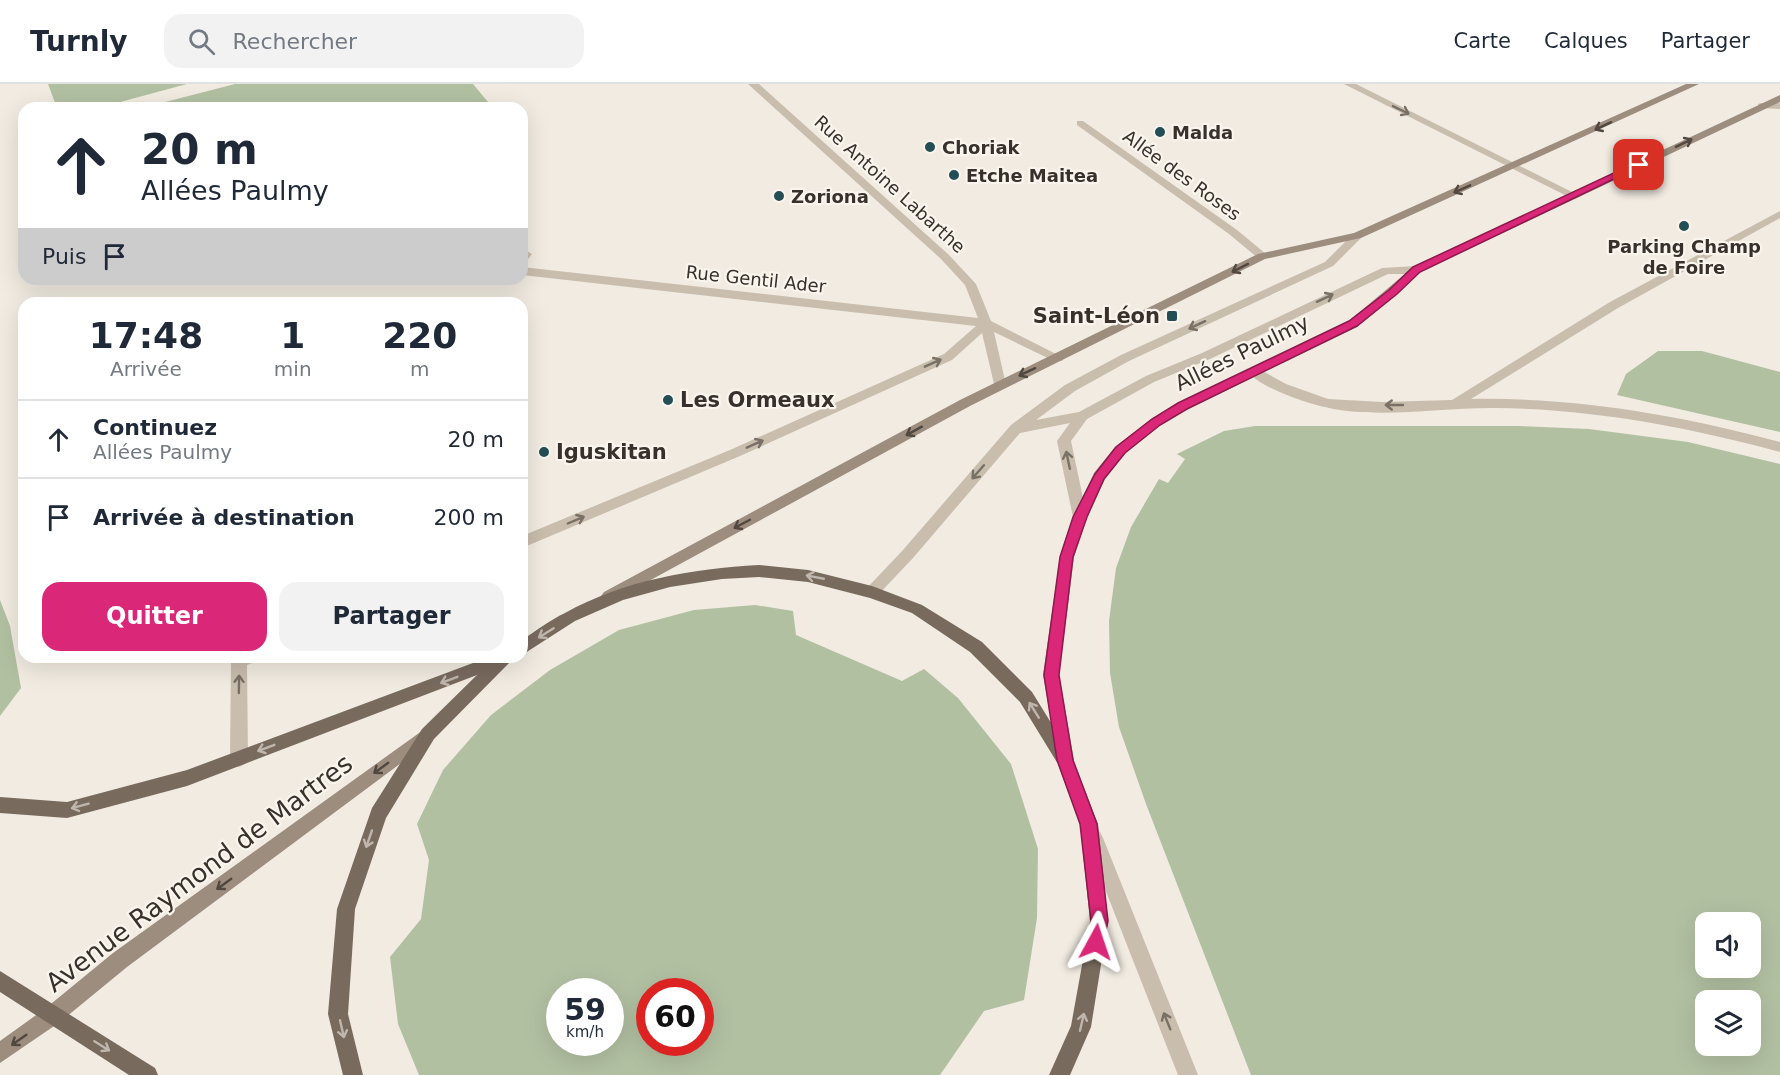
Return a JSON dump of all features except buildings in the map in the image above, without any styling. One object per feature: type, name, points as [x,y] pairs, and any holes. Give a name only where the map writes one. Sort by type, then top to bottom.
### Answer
[{"type":"main road","points":[[528,644],[570,617],[1000,385],[1262,256],[1357,236],[1694,84]]},
{"type":"main road","name":"Allées Paulmy","points":[[1065,760],[1051,675],[1067,557],[1080,517],[1099,477],[1120,450],[1156,422],[1182,406],[1353,324],[1416,270],[1780,98]]},
{"type":"main road","points":[[570,617],[620,596],[670,581],[722,573],[759,571],[808,576],[872,592],[917,609],[976,647],[1026,697],[1065,760],[1089,824],[1099,921],[1081,1027],[1059,1075]]},
{"type":"main road","points":[[0,805],[66,810],[188,778],[492,663]]},
{"type":"main road","points":[[353,1075],[339,1014],[346,909],[378,814],[428,734],[500,663]]},
{"type":"main road","name":"Avenue Raymond de Martres","points":[[0,1053],[53,1015],[120,960],[428,734]]},
{"type":"main road","points":[[0,981],[148,1075]]},
{"type":"street","name":"Rue Antoine Labarthe","points":[[753,84],[945,257],[970,284],[986,323],[1000,385]]},
{"type":"street","points":[[1349,84],[1575,196]]},
{"type":"street","points":[[1761,106],[1780,106]]},
{"type":"street","name":"Allée des Roses","points":[[1080,123],[1233,232],[1262,256]]},
{"type":"street","points":[[1453,405],[1566,333],[1705,253],[1780,214]]},
{"type":"street","name":"Allées Paulmy","points":[[872,592],[908,554],[1016,428],[1070,388],[1125,358],[1329,264],[1357,236]]},
{"type":"street","name":"Allées Paulmy","points":[[1016,428],[1082,416],[1150,379],[1206,356],[1386,270],[1416,270]]},
{"type":"street","name":"Rue Gentil Ader","points":[[528,272],[986,323]]},
{"type":"street","points":[[528,539],[735,453],[948,357],[986,323],[1058,358]]},
{"type":"street","points":[[1253,371],[1269,383],[1334,405],[1518,404],[1627,415],[1734,434],[1780,447]]},
{"type":"street","name":"Allées Paulmy","points":[[1080,517],[1064,441],[1082,416]]},
{"type":"street","points":[[238,759],[239,663]]},
{"type":"street","points":[[1089,824],[1188,1075]]},
{"type":"green space","points":[[48,84],[187,84],[120,102],[55,102]]},
{"type":"green space","points":[[235,84],[473,84],[488,102],[165,102]]},
{"type":"green space","points":[[1658,351],[1702,351],[1780,372],[1780,432],[1617,395],[1626,374]]},
{"type":"green space","points":[[1255,426],[1519,426],[1589,429],[1688,442],[1780,464],[1780,1075],[1251,1075],[1146,804],[1119,727],[1110,673],[1109,621],[1116,568],[1131,527],[1159,479],[1168,483],[1185,459],[1177,454],[1224,431]]},
{"type":"green space","points":[[0,600],[10,626],[21,688],[0,716]]},
{"type":"green space","points":[[755,605],[793,611],[796,635],[902,681],[924,669],[958,698],[1011,764],[1038,849],[1037,918],[1024,1000],[984,1011],[940,1075],[419,1075],[398,1024],[390,957],[421,919],[429,860],[417,824],[443,770],[491,715],[550,670],[619,630],[694,610]]},
{"type":"place","name":"Malda","points":[[1160,132]]},
{"type":"place","name":"Choriak","points":[[930,147]]},
{"type":"place","name":"Etche Maitea","points":[[954,175]]},
{"type":"place","name":"Zoriona","points":[[779,196]]},
{"type":"place","name":"Parking Champ de Foire","points":[[1684,226]]},
{"type":"place","name":"Saint-Léon","points":[[1172,316]]},
{"type":"place","name":"Les Ormeaux","points":[[668,400]]},
{"type":"place","name":"Iguskitan","points":[[544,452]]},
{"type":"route","points":[[1096,942],[1099,921],[1089,824],[1065,760],[1051,675],[1067,557],[1080,517],[1099,477],[1120,450],[1156,422],[1182,406],[1353,324],[1416,270],[1639,165]]}]
